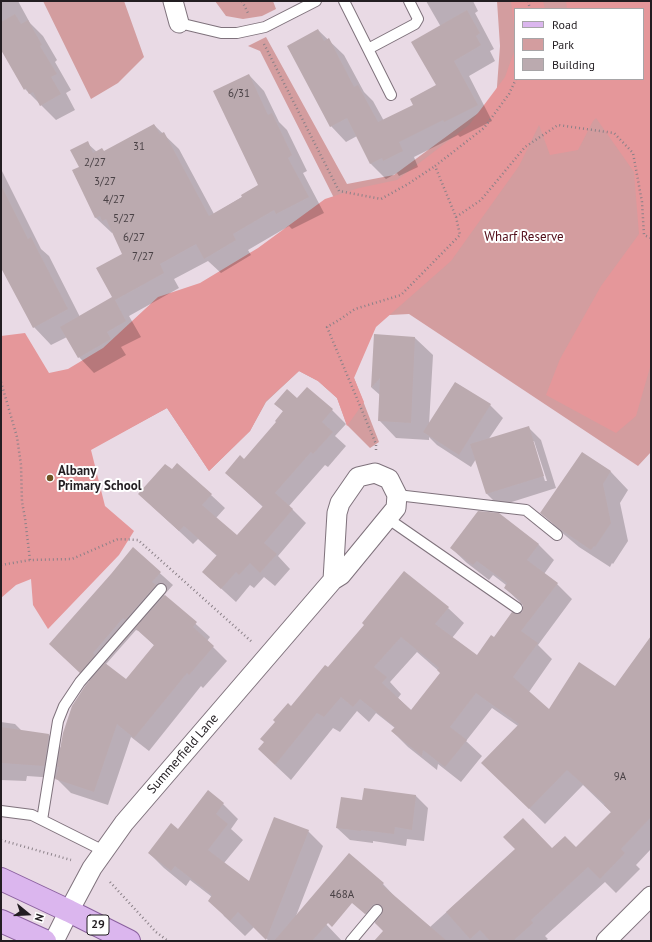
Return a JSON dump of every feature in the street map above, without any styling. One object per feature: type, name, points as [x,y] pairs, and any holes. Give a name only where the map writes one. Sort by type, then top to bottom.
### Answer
[{"type":"main road","name":"29","points":[[1,879],[129,941]]},
{"type":"main road","points":[[1,921],[45,941]]},
{"type":"street","points":[[173,1],[179,23]]},
{"type":"street","points":[[333,580],[337,513],[340,503],[358,477],[375,473],[389,479],[397,495]]},
{"type":"street","name":"Summerfield Lane","points":[[54,941],[92,868],[124,823],[333,580],[341,575],[396,508],[397,495]]},
{"type":"street","points":[[606,941],[651,896]]},
{"type":"lane","points":[[179,23],[220,33],[237,33],[256,30],[265,27],[316,1]]},
{"type":"lane","points":[[344,1],[391,95]]},
{"type":"lane","points":[[368,50],[415,24],[418,19],[409,1]]},
{"type":"lane","points":[[397,495],[526,510],[557,535]]},
{"type":"lane","points":[[388,518],[517,608]]},
{"type":"lane","points":[[42,820],[58,721],[64,706],[80,682],[161,589]]},
{"type":"lane","points":[[1,811],[32,815],[104,851]]},
{"type":"lane","points":[[350,941],[376,910]]},
{"type":"path","points":[[242,1],[339,191],[381,200],[408,184],[436,166],[484,128],[509,94],[516,80]]},
{"type":"path","points":[[456,217],[481,200],[525,147],[558,125],[614,133],[633,153],[642,202],[644,235],[651,238]]},
{"type":"path","points":[[375,473],[376,444],[327,327],[355,308],[401,295],[460,235],[456,217],[436,166]]},
{"type":"path","points":[[1,382],[18,437],[21,465],[22,502],[30,560]]},
{"type":"path","points":[[1,565],[30,560],[72,559],[118,539],[138,540],[268,656]]},
{"type":"path","points":[[1,840],[71,860]]},
{"type":"path","points":[[115,886],[156,932],[168,941]]},
{"type":"green space","points":[[43,1],[124,1],[144,57],[118,83],[91,99]]},
{"type":"green space","points":[[215,1],[273,1],[276,9],[262,16],[243,19],[226,16]]},
{"type":"green space","name":"Wharf Reserve","points":[[497,1],[651,1],[651,452],[638,466],[409,314],[371,316],[335,329],[379,442],[370,448],[347,425],[337,398],[318,381],[299,371],[266,402],[250,431],[209,471],[167,408],[91,449],[335,200],[260,51],[248,46],[266,37],[347,184],[394,175],[496,100],[500,46]]},
{"type":"shaded area","points":[[511,1],[543,1],[545,8],[514,8],[514,28]]},
{"type":"shaded area","name":"Wharf Reserve","points":[[566,1],[651,1],[651,364],[636,416],[616,433],[546,395],[560,359],[601,286],[639,234],[634,172],[596,118],[578,150],[550,155],[539,125],[519,166],[451,261],[376,327],[354,378],[364,402],[347,426],[337,398],[318,381],[299,371],[266,401],[250,431],[209,471],[167,408],[91,450],[105,506],[134,531],[119,555],[48,629],[33,605],[31,579],[16,585],[1,598],[1,336],[25,333],[49,373],[68,369],[103,348],[158,297],[200,283],[258,248],[325,199],[359,188],[397,180],[469,125],[505,77],[514,52],[514,80],[644,80],[644,8],[567,8]]},
{"type":"building","points":[[467,10],[480,33],[476,36],[481,45],[454,61],[478,105],[444,122],[443,120],[399,142],[403,151],[383,161],[382,158],[370,164],[347,118],[330,127],[287,46],[318,29],[324,41],[329,38],[354,87],[358,85],[378,122],[413,105],[410,99],[436,85],[411,42]]},
{"type":"building","points":[[15,14],[21,24],[28,20],[42,45],[40,46],[57,74],[51,77],[61,94],[40,106],[33,92],[29,94],[26,88],[24,90],[1,50],[1,22]]},
{"type":"building","points":[[249,74],[268,115],[272,113],[292,155],[288,158],[309,197],[276,214],[274,210],[233,234],[236,240],[204,259],[196,244],[160,264],[164,273],[115,300],[126,321],[107,332],[111,339],[78,358],[60,327],[112,297],[96,268],[122,254],[106,219],[102,221],[100,216],[95,218],[72,170],[79,167],[70,150],[88,141],[93,153],[102,148],[104,151],[154,124],[160,134],[164,132],[209,216],[242,197],[241,195],[258,185],[213,91]]},
{"type":"building","points":[[1,185],[28,239],[31,237],[68,309],[33,328],[1,268]]},
{"type":"building","points":[[374,334],[415,337],[411,423],[378,421],[380,378],[371,388]]},
{"type":"building","points":[[455,382],[491,404],[459,455],[423,432]]},
{"type":"building","points":[[307,387],[333,409],[322,422],[333,432],[313,454],[311,452],[275,493],[293,509],[264,543],[277,554],[260,573],[250,563],[239,575],[236,572],[221,589],[202,572],[217,555],[184,526],[179,531],[138,494],[165,464],[172,469],[177,463],[212,494],[202,505],[237,535],[263,506],[225,473],[240,455],[244,459],[276,422],[275,421],[283,411],[274,404],[287,389],[297,398]]},
{"type":"building","points":[[529,426],[544,476],[486,494],[470,444]]},
{"type":"building","points":[[582,452],[611,471],[603,484],[611,523],[595,547],[594,546],[591,550],[560,529],[540,513]]},
{"type":"building","points":[[478,511],[499,513],[539,544],[527,560],[558,583],[521,631],[538,643],[513,677],[549,709],[579,662],[615,686],[651,636],[651,817],[621,849],[625,853],[600,879],[588,867],[531,920],[533,923],[513,941],[490,941],[480,930],[470,939],[446,912],[515,849],[503,837],[523,818],[552,848],[565,836],[576,847],[611,812],[604,805],[605,804],[567,770],[529,809],[481,763],[519,724],[476,693],[450,727],[467,740],[445,767],[423,750],[422,756],[391,731],[395,727],[360,699],[353,707],[341,697],[324,717],[317,713],[275,765],[258,749],[264,742],[260,739],[275,722],[273,720],[288,703],[291,706],[325,665],[328,667],[364,625],[362,623],[404,571],[449,607],[435,624],[477,655],[491,635],[494,637],[512,612],[517,614],[522,612],[523,605],[520,602],[521,601],[504,588],[507,583],[477,561],[473,565],[450,548]],"holes":[[[401,637],[439,668],[437,670],[440,673],[411,710],[382,683],[387,677],[374,667]]]},
{"type":"building","points":[[133,547],[161,572],[152,582],[156,585],[125,620],[123,618],[93,653],[95,655],[80,673],[49,644]]},
{"type":"building","points":[[165,595],[197,622],[193,627],[214,646],[189,675],[187,673],[134,738],[117,724],[94,792],[55,779],[59,767],[57,767],[63,733],[72,706],[85,686],[105,663],[126,679],[154,645],[135,628]]},
{"type":"building","points":[[1,727],[49,734],[44,766],[1,763]]},
{"type":"building","points":[[364,788],[416,795],[412,830],[395,827],[394,834],[336,828],[341,797],[362,800]]},
{"type":"building","points":[[208,790],[224,803],[216,814],[228,824],[208,850],[249,881],[274,817],[309,830],[266,940],[238,912],[230,921],[208,901],[212,895],[175,866],[171,871],[148,853],[171,823],[178,829]]},
{"type":"building","points":[[349,853],[384,883],[382,885],[447,941],[374,941],[383,931],[375,923],[382,914],[383,907],[378,904],[374,904],[365,914],[352,903],[332,927],[328,923],[312,941],[274,941]]},
{"type":"place","name":"Albany Primary School","points":[[50,478]]}]
